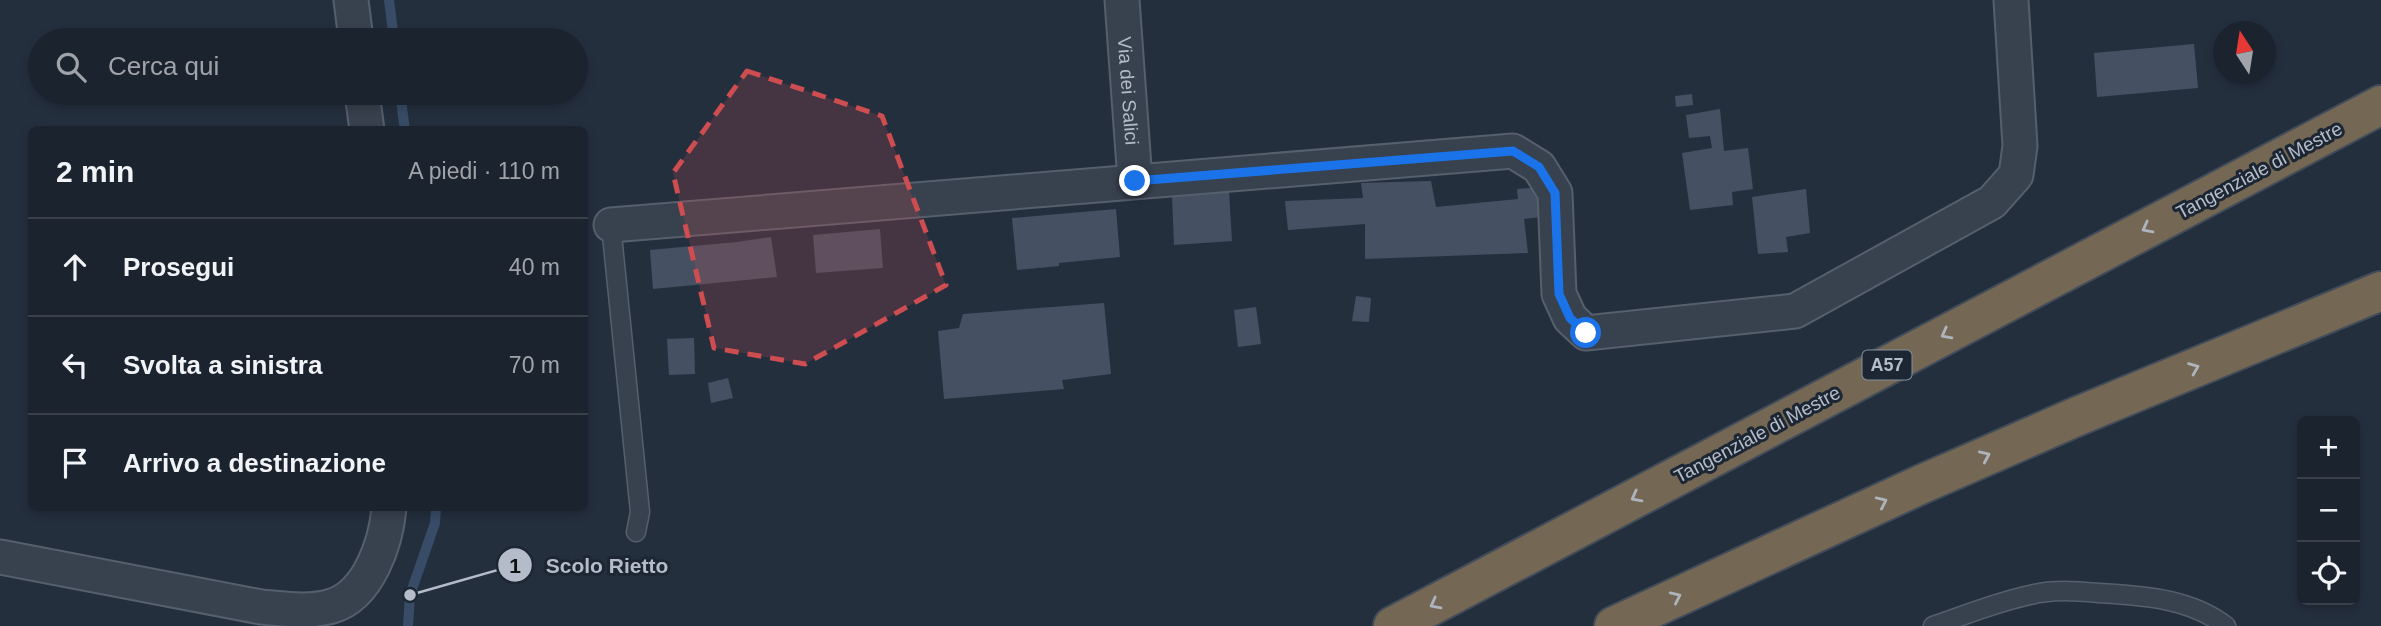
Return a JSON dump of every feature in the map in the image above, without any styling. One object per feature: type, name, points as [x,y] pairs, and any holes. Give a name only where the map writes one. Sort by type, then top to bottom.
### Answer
[{"type":"highway","name":"Tangenziale di Mestre","points":[[1393,626],[2381,106]]},
{"type":"highway","points":[[1614,626],[1958,468],[2381,291]]},
{"type":"street","points":[[351,0],[354,28]]},
{"type":"street","name":"Via dei Salici","points":[[1122,0],[1135,181]]},
{"type":"street","points":[[611,225],[1513,151],[1539,167],[1555,193],[1559,294],[1570,318],[1586,333],[1795,311],[1992,202],[2016,175],[2020,146],[2011,0]]},
{"type":"street","points":[[364,105],[366,126]]},
{"type":"street","points":[[0,557],[261,607],[302,611],[333,606],[348,598],[363,582],[375,561],[387,527],[389,511]]},
{"type":"lane","points":[[611,225],[640,512],[636,532]]},
{"type":"lane","points":[[1933,626],[2031,594],[2055,591],[2166,600],[2215,617],[2226,626]]},
{"type":"highlighted area","points":[[747,71],[882,116],[946,285],[805,364],[714,348],[673,173]]},
{"type":"building","points":[[2194,44],[2198,88],[2097,97],[2094,53]]},
{"type":"building","points":[[1692,94],[1693,105],[1676,107],[1675,96]]},
{"type":"building","points":[[1720,109],[1724,151],[1748,148],[1753,189],[1732,192],[1733,205],[1690,210],[1682,153],[1712,148],[1710,136],[1689,138],[1686,115]]},
{"type":"building","points":[[1431,181],[1436,207],[1518,199],[1517,189],[1545,187],[1549,216],[1524,219],[1528,253],[1365,259],[1365,224],[1288,230],[1285,201],[1363,198],[1361,183]]},
{"type":"building","points":[[1806,189],[1810,233],[1786,237],[1788,252],[1758,254],[1752,197]]},
{"type":"building","points":[[1229,191],[1232,241],[1174,245],[1172,195]]},
{"type":"building","points":[[1116,209],[1120,257],[1017,270],[1012,218]]},
{"type":"building","points":[[880,229],[883,268],[816,273],[813,235]]},
{"type":"building","points":[[771,237],[777,277],[653,289],[650,250]]},
{"type":"building","points":[[1356,296],[1371,298],[1369,322],[1352,321]]},
{"type":"building","points":[[1104,303],[1111,374],[1062,380],[1064,389],[944,399],[938,331],[959,328],[963,314]]},
{"type":"building","points":[[1256,307],[1261,344],[1238,347],[1234,310]]},
{"type":"building","points":[[694,338],[695,374],[669,375],[667,339]]},
{"type":"building","points":[[728,378],[733,398],[711,403],[708,383]]},
{"type":"waterway","points":[[389,0],[392,28]]},
{"type":"waterway","points":[[402,105],[404,126]]},
{"type":"waterway","points":[[408,626],[410,595],[435,523],[436,511]]},
{"type":"place","name":"Scolo Rietto","points":[[410,595]]},
{"type":"route","points":[[1135,181],[1513,151],[1539,167],[1555,193],[1559,294],[1570,318],[1586,333]]}]
